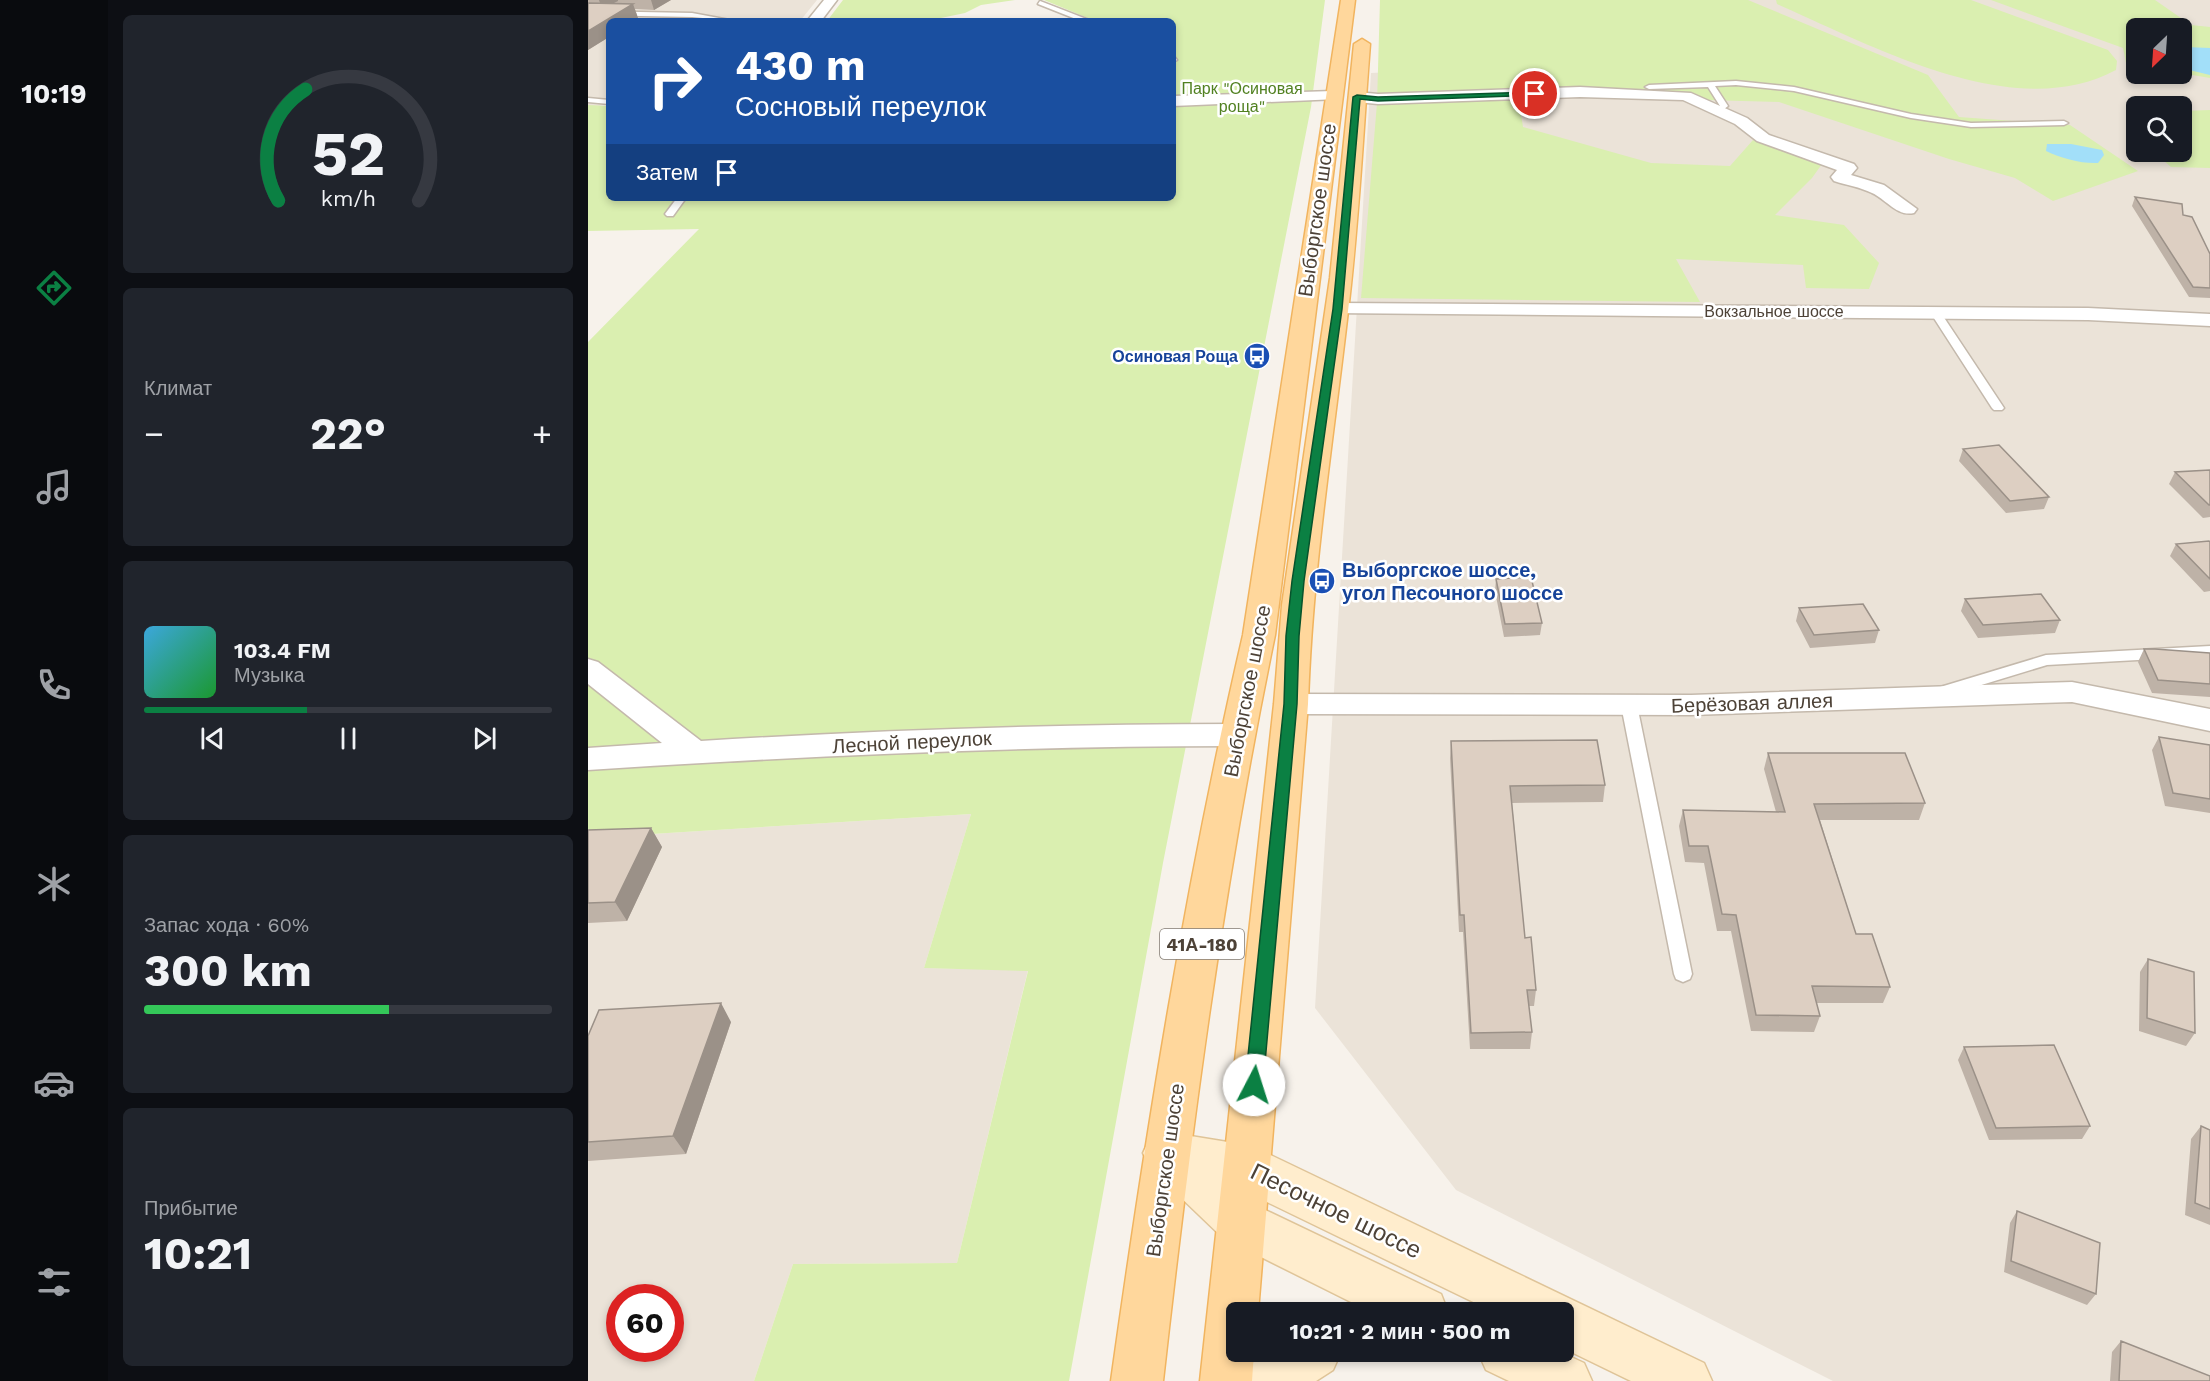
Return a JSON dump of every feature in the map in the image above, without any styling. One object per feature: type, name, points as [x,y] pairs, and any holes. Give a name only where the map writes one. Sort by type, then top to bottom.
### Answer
[{"type":"main road","name":"Выборгское шоссе","points":[[1226,1381],[1290,704],[1292,636],[1337,309],[1348,0]]},
{"type":"main road","name":"Выборгское шоссе","points":[[1137,1381],[1166,1153],[1237,735],[1259,635],[1345,96],[1366,0]]},
{"type":"main road","name":"Песочное шоссе","points":[[1166,1153],[1246,1166],[1525,1302]]},
{"type":"main road","points":[[1166,1153],[1240,1222],[1403,1302]]},
{"type":"main road","points":[[1574,1326],[1686,1381]]},
{"type":"main road","points":[[1270,1381],[1299,1362]]},
{"type":"main road","points":[[1525,1362],[1566,1381]]},
{"type":"street","points":[[816,18],[831,0]]},
{"type":"street","points":[[1176,101],[1345,96],[1378,99],[1580,92],[1686,96],[1741,121],[1763,138],[1848,168],[1840,177],[1878,189],[1908,209]]},
{"type":"street","name":"Вокзальное шоссе","points":[[1337,309],[2100,314],[2210,320]]},
{"type":"street","points":[[588,669],[694,752]]},
{"type":"street","name":"Берёзовая аллея","points":[[1290,704],[1691,705],[2072,692],[2210,720]]},
{"type":"street","name":"Лесной переулок","points":[[588,759],[1072,735],[1237,735]]},
{"type":"lane","points":[[1036,1],[1079,18]]},
{"type":"lane","points":[[605,13],[621,4]]},
{"type":"lane","points":[[588,13],[692,15],[712,18]]},
{"type":"lane","points":[[1648,87],[1736,83],[1794,89],[1911,116],[1971,125],[2064,123]]},
{"type":"lane","points":[[1710,84],[1724,106],[1719,111]]},
{"type":"lane","points":[[588,100],[606,102]]},
{"type":"lane","points":[[670,214],[680,201]]},
{"type":"lane","points":[[1935,312],[1998,408]]},
{"type":"lane","points":[[1925,697],[2046,660],[2210,651]]},
{"type":"lane","points":[[1629,705],[1683,974]]},
{"type":"shaded area","points":[[588,0],[817,0],[802,18],[606,18],[606,105],[588,108]]},
{"type":"shaded area","points":[[1703,0],[2210,0],[2210,1381],[1833,1381],[1456,1190],[1315,1008],[1371,73],[1722,57]]},
{"type":"shaded area","points":[[971,814],[924,968],[1028,970],[957,1263],[793,1264],[754,1381],[588,1381],[588,838]]},
{"type":"green space","points":[[843,0],[1015,0],[981,5],[965,13],[941,18],[829,18]]},
{"type":"green space","name":"Парк \"Осиновая роща\"","points":[[1044,0],[1325,0],[1311,107],[1163,863],[1069,1381],[754,1381],[793,1264],[957,1263],[1028,971],[924,968],[971,814],[588,838],[588,342],[699,229],[588,231],[588,105],[606,106],[606,201],[1176,201],[1176,18],[1088,18]]},
{"type":"green space","points":[[1380,0],[1748,0],[1928,75],[1959,117],[2070,125],[2138,171],[2053,201],[2015,178],[1949,159],[1779,102],[1559,96],[1520,108],[1523,127],[1651,163],[1730,166],[1753,140],[1822,164],[1812,178],[1775,215],[1844,225],[1879,263],[1869,289],[1806,288],[1803,265],[1676,259],[1700,302],[1361,298],[1377,103]]},
{"type":"green space","points":[[1776,0],[1971,0],[2108,50],[2117,61],[2116,70],[2076,85],[2034,89],[1989,84],[1944,73],[1899,57],[1777,4]]},
{"type":"green space","points":[[1991,0],[2155,0],[2181,18],[2126,18],[2126,63],[2123,48]]},
{"type":"green space","points":[[2192,25],[2210,27],[2210,78],[2192,75]]},
{"type":"green space","points":[[2210,110],[2210,168],[2171,167],[2165,162],[2192,162],[2192,111]]},
{"type":"water","points":[[2192,47],[2210,48],[2210,75],[2192,71]]},
{"type":"water","points":[[2047,144],[2071,144],[2102,150],[2104,155],[2098,163],[2078,161],[2046,151]]},
{"type":"building","points":[[588,3],[633,4],[606,18],[588,31]]},
{"type":"building","points":[[2135,197],[2182,204],[2183,215],[2192,217],[2210,254],[2210,288],[2193,287]]},
{"type":"building","points":[[1999,445],[2049,497],[2010,501],[1963,449]]},
{"type":"building","points":[[2210,470],[2210,505],[2175,472]]},
{"type":"building","points":[[2210,542],[2210,579],[2176,544]]},
{"type":"building","points":[[1531,577],[1542,623],[1505,624],[1496,579]]},
{"type":"building","points":[[2041,594],[2060,620],[1983,625],[1965,599]]},
{"type":"building","points":[[1863,604],[1879,630],[1814,635],[1799,608]]},
{"type":"building","points":[[2144,649],[2210,653],[2210,684],[2158,680]]},
{"type":"building","points":[[2159,737],[2210,745],[2210,799],[2173,793]]},
{"type":"building","points":[[1597,740],[1605,785],[1510,786],[1525,938],[1531,937],[1536,990],[1527,990],[1532,1032],[1471,1033],[1464,915],[1460,915],[1451,741]]},
{"type":"building","points":[[1768,753],[1905,753],[1925,803],[1814,804],[1856,934],[1872,934],[1890,987],[1812,986],[1820,1016],[1756,1015],[1736,915],[1722,914],[1708,846],[1689,846],[1683,810],[1785,812]]},
{"type":"building","points":[[651,828],[615,902],[588,903],[588,830]]},
{"type":"building","points":[[2148,959],[2194,972],[2195,1033],[2147,1018]]},
{"type":"building","points":[[721,1003],[673,1136],[588,1142],[588,1036],[599,1010]]},
{"type":"building","points":[[2054,1045],[2090,1126],[1996,1128],[1964,1047]]},
{"type":"building","points":[[2201,1126],[2210,1130],[2210,1209],[2195,1203]]},
{"type":"building","points":[[2017,1211],[2100,1243],[2096,1294],[2011,1261]]},
{"type":"building","points":[[2121,1341],[2210,1376],[2210,1381],[2119,1381]]},
{"type":"place","name":"Осиновая Роща","points":[[1257,356]]},
{"type":"place","name":"Выборгское шоссе, угол Песочного шоссе","points":[[1322,581]]},
{"type":"route","points":[[1254,1085],[1290,704],[1292,636],[1337,309],[1357,97],[1378,99],[1535,94]]}]
